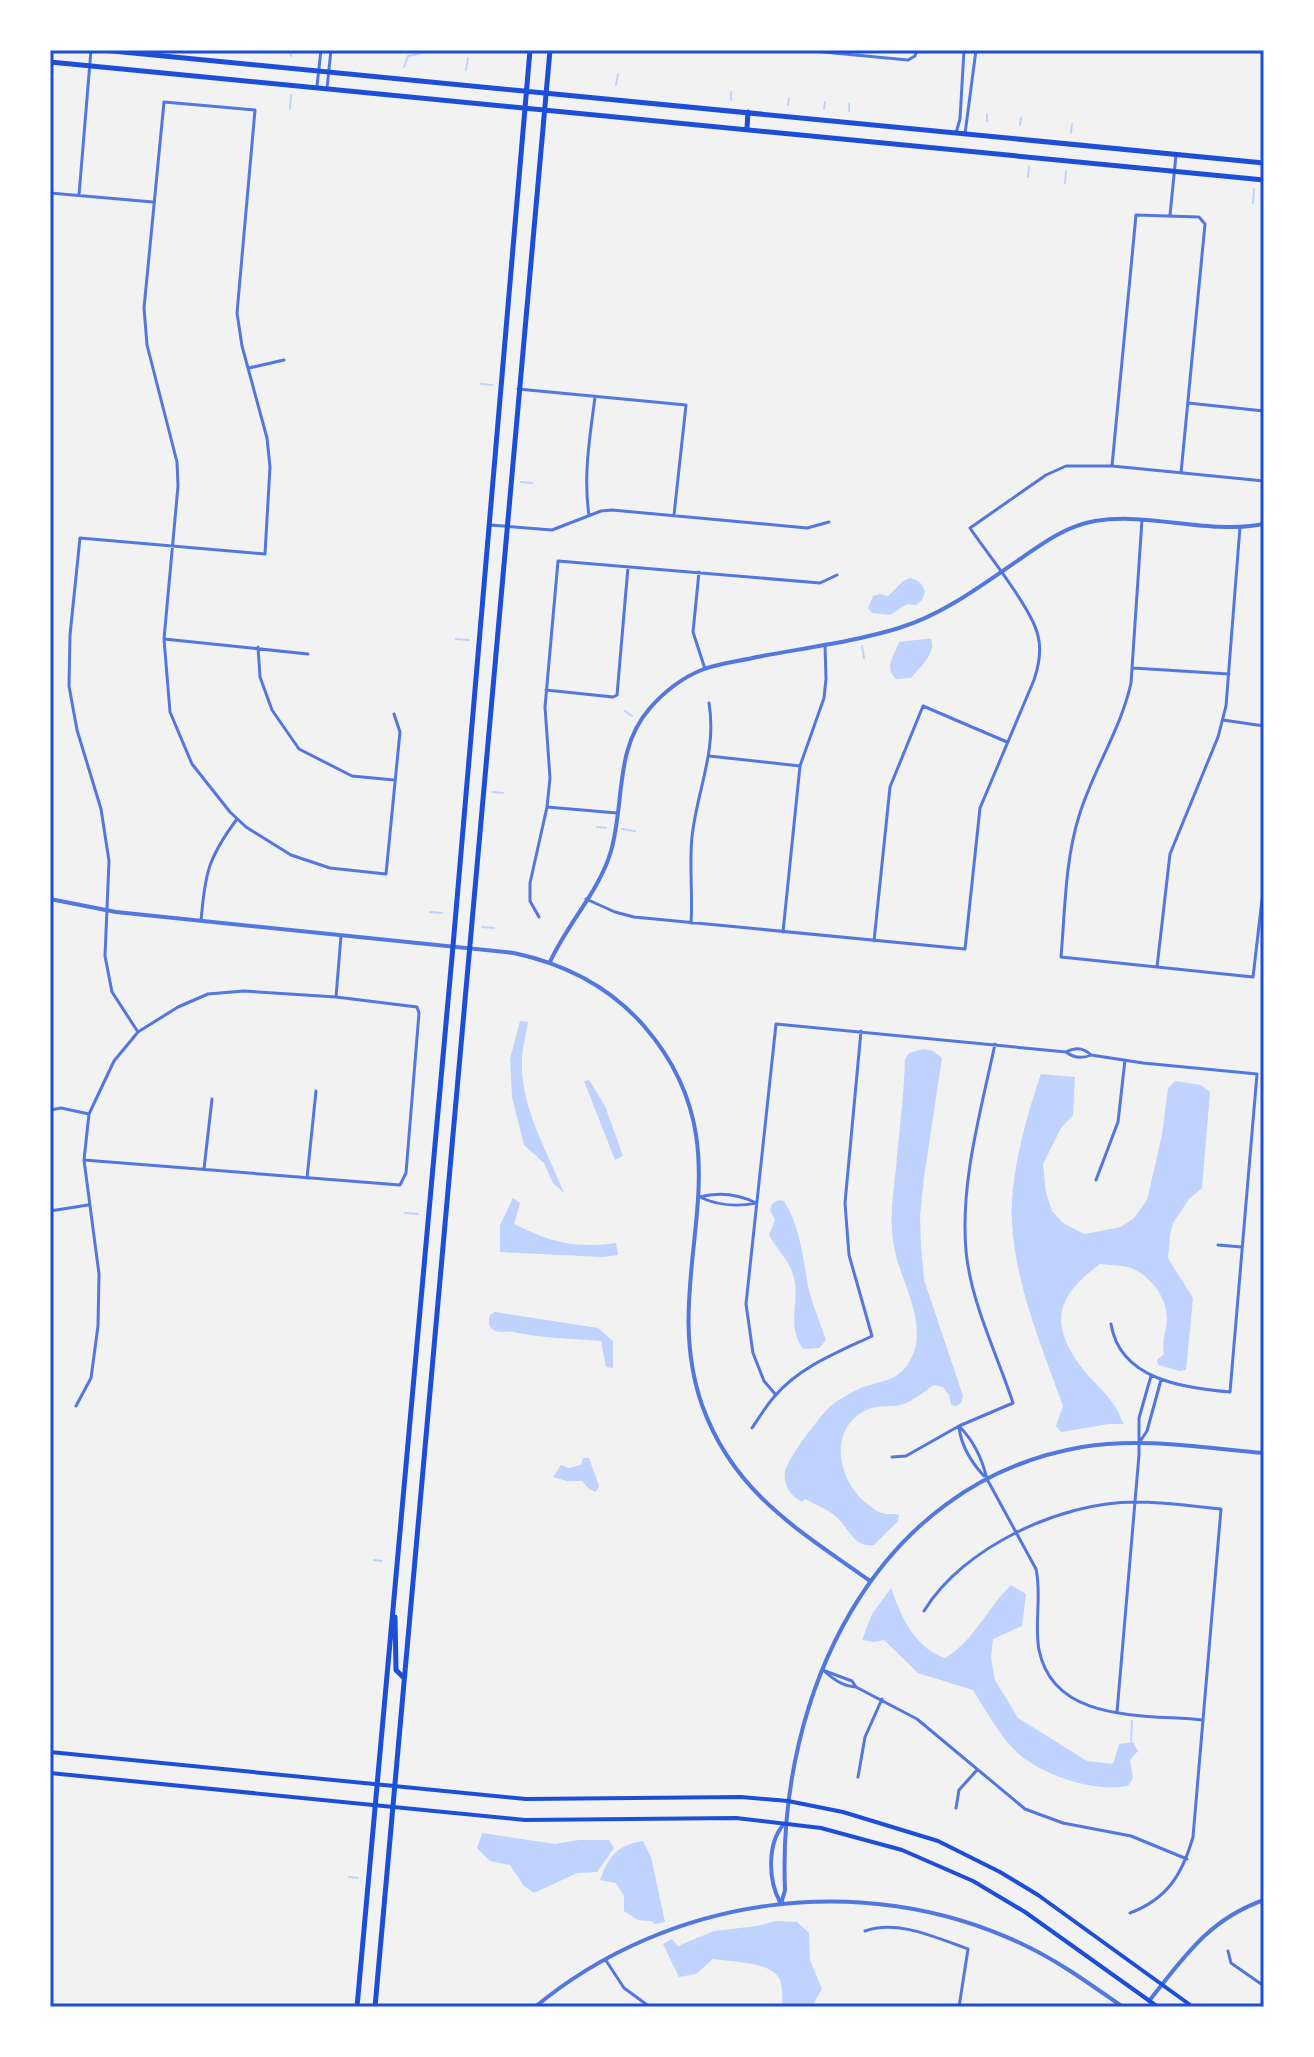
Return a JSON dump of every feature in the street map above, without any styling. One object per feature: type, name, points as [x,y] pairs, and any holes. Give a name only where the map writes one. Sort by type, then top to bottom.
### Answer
[{"type":"main road","points":[[102,50],[1264,163]]},
{"type":"main road","points":[[357,2007],[530,50]]},
{"type":"main road","points":[[375,2007],[550,50]]},
{"type":"main road","points":[[50,62],[1264,180]]},
{"type":"main road","points":[[747,128],[748,112]]},
{"type":"main road","points":[[394,1604],[396,1670],[405,1678]]},
{"type":"main road","points":[[50,1752],[541,1800],[712,1797],[788,1801],[870,1818],[938,1841],[1038,1895],[1193,2007]]},
{"type":"main road","points":[[50,1773],[542,1821],[712,1817],[785,1822],[869,1839],[973,1881],[1025,1912],[1158,2007]]},
{"type":"street","points":[[79,195],[91,50]]},
{"type":"street","points":[[317,87],[321,50]]},
{"type":"street","points":[[327,88],[331,50]]},
{"type":"street","points":[[802,50],[908,60],[915,56],[917,50]]},
{"type":"street","points":[[956,133],[960,119],[964,50]]},
{"type":"street","points":[[965,134],[976,50]]},
{"type":"street","points":[[138,1032],[112,992],[105,956],[109,861],[103,822],[77,730],[69,686],[70,635],[80,538],[172,546],[265,554],[270,467],[267,438],[237,313],[255,110],[164,102],[145,292],[145,326],[147,345],[177,462],[178,486],[172,546],[164,639],[170,712],[192,764],[237,819],[291,855],[330,868],[386,874],[400,732],[394,714]]},
{"type":"street","points":[[1170,215],[1176,155]]},
{"type":"street","points":[[50,193],[153,202]]},
{"type":"street","points":[[1112,466],[1136,215],[1199,217],[1205,224],[1181,473]]},
{"type":"street","points":[[248,368],[284,360]]},
{"type":"street","points":[[518,389],[686,405],[674,515]]},
{"type":"street","points":[[589,515],[586,494],[595,397]]},
{"type":"street","points":[[1188,403],[1264,411]]},
{"type":"street","points":[[586,899],[627,916],[965,949],[980,808],[1038,669],[1040,646],[1031,617],[970,528],[1055,470],[1077,465],[1264,481]]},
{"type":"street","points":[[490,525],[552,530],[589,515],[612,510],[807,528],[829,522]]},
{"type":"street","points":[[550,962],[609,856],[625,757],[643,717],[673,686],[705,669],[900,628],[930,616],[1073,527],[1107,520],[1240,527],[1264,524]]},
{"type":"street","points":[[1142,520],[1133,668],[1124,709],[1085,799],[1075,833],[1061,957],[1253,977],[1264,883]]},
{"type":"street","points":[[1157,967],[1170,854],[1223,720],[1230,674],[1240,527]]},
{"type":"street","points":[[539,917],[530,901],[530,883],[547,807],[550,778],[545,721],[546,690],[558,561],[820,583],[837,575]]},
{"type":"street","points":[[546,690],[617,695],[628,566]]},
{"type":"street","points":[[699,572],[693,632],[705,669]]},
{"type":"street","points":[[164,639],[308,654]]},
{"type":"street","points":[[783,932],[800,766],[824,698],[825,644]]},
{"type":"street","points":[[258,647],[260,677],[272,710],[299,749],[352,776],[394,780]]},
{"type":"street","points":[[1133,668],[1230,674]]},
{"type":"street","points":[[691,923],[692,837],[709,756],[712,722],[709,703]]},
{"type":"street","points":[[874,941],[890,787],[923,706],[1007,742]]},
{"type":"street","points":[[1223,720],[1264,726]]},
{"type":"street","points":[[709,756],[800,766]]},
{"type":"street","points":[[547,807],[617,813]]},
{"type":"street","points":[[201,921],[205,880],[212,857],[237,819]]},
{"type":"street","points":[[50,899],[107,911],[514,953],[550,962],[593,983],[616,999],[638,1019],[664,1052],[686,1096],[696,1126],[700,1158],[699,1197],[689,1301],[689,1339],[695,1382],[712,1429],[736,1471],[767,1506],[870,1581]]},
{"type":"street","points":[[336,997],[341,936]]},
{"type":"street","points":[[76,1406],[91,1378],[98,1326],[99,1274],[84,1160],[89,1114],[114,1061],[138,1032],[178,1007],[208,994],[244,991],[336,997],[417,1007],[406,1173],[400,1185],[84,1160]]},
{"type":"street","points":[[776,1395],[764,1381],[749,1338],[746,1304],[776,1024],[995,1044],[1066,1052],[1071,1056],[1091,1055],[1257,1074],[1230,1392],[1188,1388],[1151,1376],[1118,1348],[1111,1324]]},
{"type":"street","points":[[752,1428],[776,1395],[798,1375],[872,1336],[849,1255],[845,1203],[861,1031]]},
{"type":"street","points":[[892,1457],[906,1456],[959,1426],[1013,1403],[977,1300],[966,1251],[967,1184],[995,1044]]},
{"type":"street","points":[[1066,1052],[1086,1050],[1091,1055]]},
{"type":"street","points":[[1096,1180],[1118,1122],[1125,1060]]},
{"type":"street","points":[[307,1178],[316,1091]]},
{"type":"street","points":[[204,1169],[212,1099]]},
{"type":"street","points":[[50,1110],[61,1108],[89,1114]]},
{"type":"street","points":[[699,1197],[714,1193],[744,1197],[756,1203]]},
{"type":"street","points":[[699,1197],[743,1206],[756,1203]]},
{"type":"street","points":[[50,1211],[88,1205]]},
{"type":"street","points":[[1218,1245],[1243,1248]]},
{"type":"street","points":[[1117,1712],[1140,1412],[1151,1376]]},
{"type":"street","points":[[1139,1443],[1147,1431],[1161,1380]]},
{"type":"street","points":[[1140,1412],[1150,1414]]},
{"type":"street","points":[[959,1426],[960,1439],[977,1469],[987,1479],[1036,1569],[1039,1586],[1036,1631],[1040,1654],[1064,1694],[1090,1708],[1203,1720]]},
{"type":"street","points":[[959,1426],[969,1436],[984,1463],[987,1479]]},
{"type":"street","points":[[781,1904],[785,1890],[785,1822],[800,1731],[823,1670],[870,1581],[898,1546],[929,1518],[987,1479],[1061,1452],[1139,1443],[1264,1453]]},
{"type":"street","points":[[924,1611],[933,1595],[956,1573],[1016,1530],[1081,1509],[1135,1502],[1221,1509],[1193,1837],[1187,1859],[1159,1899],[1130,1913]]},
{"type":"street","points":[[823,1670],[833,1680],[882,1699],[917,1719],[1013,1801],[1035,1814],[1063,1823],[1131,1836],[1187,1859]]},
{"type":"street","points":[[858,1777],[865,1737],[882,1699]]},
{"type":"street","points":[[956,1808],[959,1790],[977,1770]]},
{"type":"street","points":[[781,1904],[773,1890],[772,1862],[776,1834],[785,1822]]},
{"type":"street","points":[[1149,2001],[1205,1934],[1235,1913],[1264,1900]]},
{"type":"street","points":[[535,2007],[605,1959],[679,1926],[736,1910],[781,1904],[858,1902],[902,1906],[960,1921],[1018,1942],[1057,1961],[1123,2007]]},
{"type":"street","points":[[865,1931],[879,1926],[924,1934],[968,1949],[959,2007]]},
{"type":"street","points":[[1228,1951],[1231,1963],[1263,1983]]},
{"type":"street","points":[[605,1959],[624,1988],[648,2007]]},
{"type":"water","points":[[910,578],[923,586],[925,592],[922,600],[916,605],[907,604],[890,615],[872,613],[868,608],[873,596],[888,596]]},
{"type":"water","points":[[931,639],[932,649],[927,660],[911,678],[896,679],[890,665],[899,642]]},
{"type":"water","points":[[520,1021],[528,1022],[522,1060],[525,1094],[564,1193],[553,1183],[544,1163],[524,1145],[512,1097],[510,1059]]},
{"type":"water","points":[[923,1049],[933,1051],[942,1058],[920,1217],[924,1280],[963,1396],[961,1403],[951,1405],[943,1387],[934,1385],[906,1403],[866,1410],[846,1430],[841,1442],[841,1455],[849,1482],[874,1509],[884,1514],[899,1515],[898,1521],[874,1545],[867,1545],[856,1540],[831,1513],[805,1499],[802,1502],[794,1497],[787,1486],[785,1472],[798,1447],[834,1403],[898,1374],[915,1350],[916,1321],[894,1247],[892,1218],[905,1059],[909,1053]]},
{"type":"water","points":[[1041,1074],[1075,1077],[1073,1115],[1061,1128],[1043,1164],[1046,1193],[1052,1211],[1063,1223],[1084,1234],[1121,1227],[1134,1218],[1147,1200],[1162,1135],[1168,1088],[1175,1081],[1201,1085],[1210,1092],[1202,1188],[1189,1199],[1173,1223],[1168,1258],[1193,1298],[1186,1370],[1158,1365],[1157,1360],[1164,1354],[1166,1309],[1156,1288],[1131,1268],[1100,1264],[1075,1286],[1062,1309],[1063,1334],[1069,1349],[1112,1402],[1124,1424],[1061,1432],[1056,1426],[1063,1406],[1031,1316],[1019,1270],[1012,1224],[1013,1187],[1024,1128]]},
{"type":"water","points":[[589,1080],[605,1106],[623,1156],[615,1160],[584,1081]]},
{"type":"water","points":[[513,1198],[520,1203],[514,1224],[563,1242],[588,1245],[616,1243],[618,1255],[500,1252],[500,1225]]},
{"type":"water","points":[[778,1200],[784,1201],[797,1231],[810,1293],[826,1340],[819,1348],[803,1349],[795,1331],[794,1278],[769,1235],[775,1220],[770,1210]]},
{"type":"water","points":[[495,1312],[598,1328],[613,1341],[613,1368],[606,1367],[601,1341],[495,1331],[489,1322],[490,1315]]},
{"type":"water","points":[[583,1458],[589,1458],[599,1486],[596,1492],[582,1481],[553,1477],[561,1465],[569,1468],[581,1465]]},
{"type":"water","points":[[1011,1585],[1026,1594],[1022,1626],[993,1639],[991,1658],[995,1680],[1018,1718],[1087,1761],[1113,1764],[1119,1744],[1133,1742],[1138,1751],[1130,1760],[1133,1778],[1128,1786],[1086,1785],[1032,1764],[1007,1742],[973,1690],[918,1673],[884,1640],[862,1640],[872,1614],[891,1588],[910,1630],[925,1647],[945,1658],[964,1643]]},
{"type":"water","points":[[482,1833],[555,1844],[609,1840],[614,1848],[597,1872],[577,1873],[534,1893],[524,1886],[510,1865],[490,1861],[477,1848]]},
{"type":"water","points":[[643,1841],[651,1857],[665,1922],[655,1924],[638,1920],[624,1911],[624,1896],[616,1883],[600,1880],[615,1853],[627,1845]]},
{"type":"water","points":[[776,1921],[797,1922],[809,1933],[810,1960],[822,1989],[811,2007],[782,2007],[780,1980],[769,1969],[760,1966],[713,1959],[696,1974],[679,1977],[663,1944],[672,1939],[678,1946],[714,1931]]},
{"type":"waterway","points":[[291,50],[291,56]]},
{"type":"waterway","points":[[404,67],[408,56],[419,54]]},
{"type":"waterway","points":[[466,70],[468,58]]},
{"type":"waterway","points":[[616,85],[618,74]]},
{"type":"waterway","points":[[731,92],[731,100]]},
{"type":"waterway","points":[[290,109],[291,95]]},
{"type":"waterway","points":[[788,105],[789,98]]},
{"type":"waterway","points":[[824,109],[825,102]]},
{"type":"waterway","points":[[849,104],[849,111]]},
{"type":"waterway","points":[[987,114],[987,121]]},
{"type":"waterway","points":[[1020,125],[1021,118]]},
{"type":"waterway","points":[[1071,133],[1072,124]]},
{"type":"waterway","points":[[1028,177],[1029,167]]},
{"type":"waterway","points":[[1065,183],[1066,171]]},
{"type":"waterway","points":[[1253,203],[1254,189]]},
{"type":"waterway","points":[[481,384],[492,385]]},
{"type":"waterway","points":[[521,482],[532,483]]},
{"type":"waterway","points":[[456,639],[469,640]]},
{"type":"waterway","points":[[862,646],[864,658]]},
{"type":"waterway","points":[[625,711],[632,716]]},
{"type":"waterway","points":[[493,792],[503,793]]},
{"type":"waterway","points":[[597,827],[606,828]]},
{"type":"waterway","points":[[622,829],[635,831]]},
{"type":"waterway","points":[[430,912],[442,913]]},
{"type":"waterway","points":[[482,927],[494,928]]},
{"type":"waterway","points":[[405,1213],[418,1214]]},
{"type":"waterway","points":[[374,1560],[382,1561]]},
{"type":"waterway","points":[[1131,1741],[1132,1721]]},
{"type":"waterway","points":[[349,1877],[358,1878]]}]
